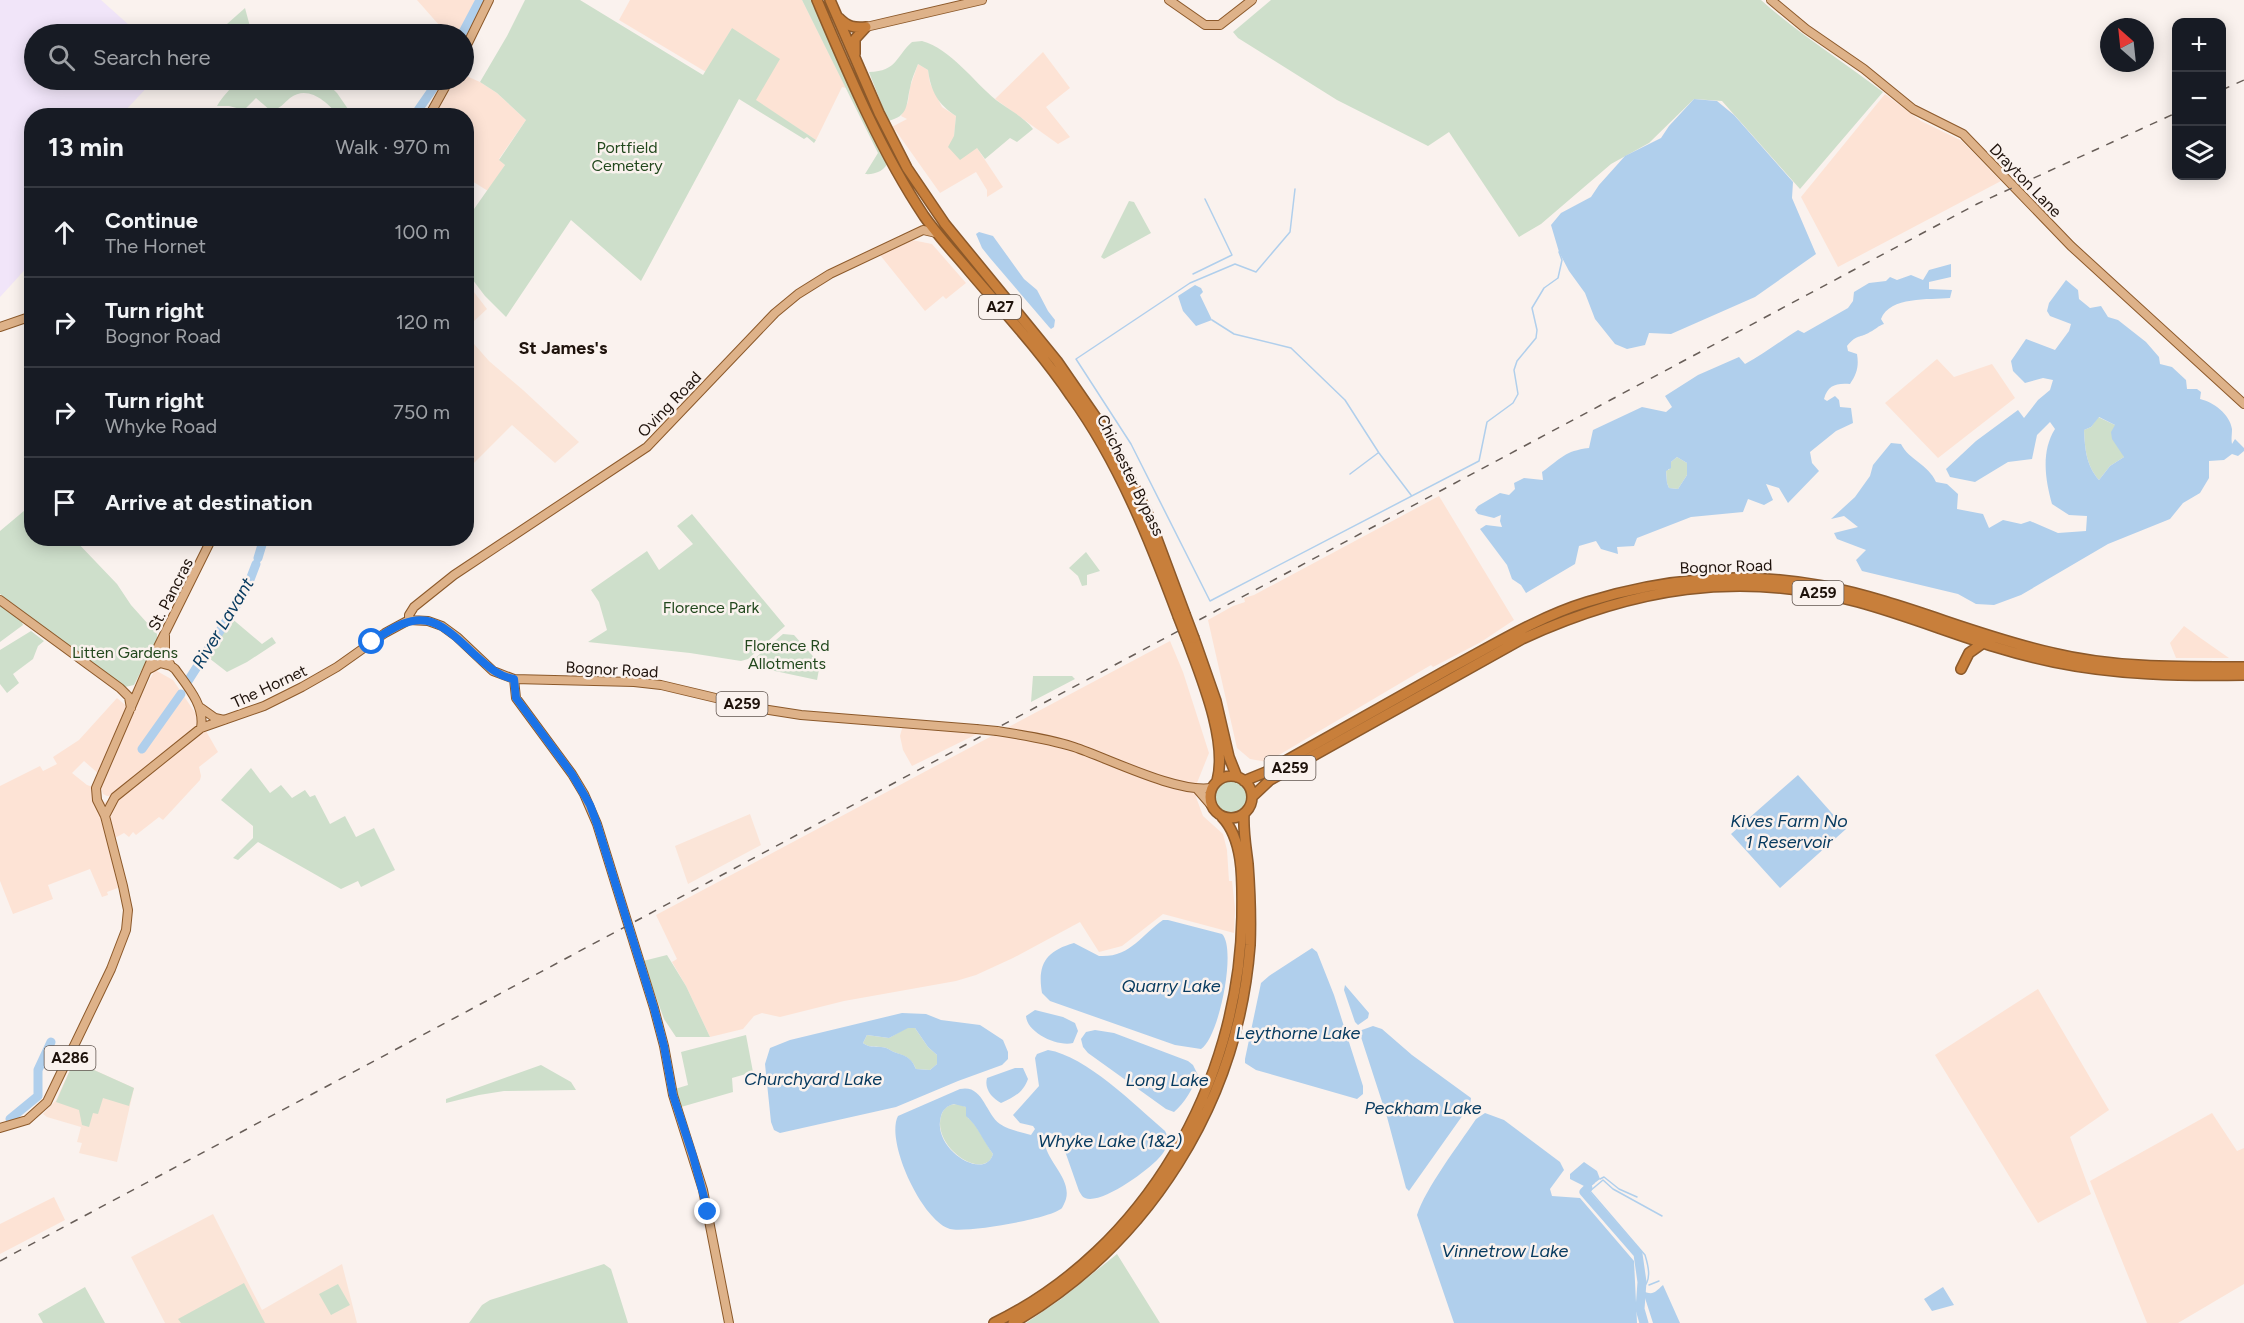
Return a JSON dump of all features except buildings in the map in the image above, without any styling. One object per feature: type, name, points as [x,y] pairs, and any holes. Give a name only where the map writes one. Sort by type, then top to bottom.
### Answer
[{"type":"highway","name":"Chichester Bypass","points":[[817,0],[886,150],[924,216],[1049,366],[1089,421],[1112,462],[1182,615]]},
{"type":"highway","name":"Chichester Bypass","points":[[830,0],[857,65],[907,168],[933,209],[1057,361],[1108,435],[1147,512],[1190,638],[1216,734],[1221,760],[1214,784]]},
{"type":"highway","points":[[834,12],[846,26],[866,27]]},
{"type":"highway","points":[[857,65],[853,45],[858,34],[866,27]]},
{"type":"highway","name":"Bognor Road","points":[[1240,779],[1266,772],[1467,659],[1549,618],[1585,603],[1640,587],[1677,582],[1752,578],[1782,580],[1822,586],[1898,606],[2020,645],[2074,657],[2151,666],[2244,667]]},
{"type":"highway","name":"Bognor Road","points":[[1252,796],[1270,780],[1513,644],[1577,615],[1644,595],[1715,586],[1784,588],[1858,602],[2026,656],[2090,669],[2160,676],[2244,675]]},
{"type":"highway","points":[[1962,636],[1969,652]]},
{"type":"highway","name":"Chichester Bypass","points":[[1190,638],[1210,683],[1229,757],[1240,779]]},
{"type":"highway","points":[[1961,669],[1969,652],[1983,643]]},
{"type":"highway","points":[[994,1323],[1026,1305],[1063,1279],[1116,1231],[1168,1166],[1200,1106],[1219,1058],[1231,1015],[1241,945],[1242,893],[1237,844],[1228,823],[1215,812],[1210,804],[1214,784],[1226,776],[1240,779],[1250,788],[1252,796],[1250,805],[1244,814],[1243,828],[1250,892],[1250,927],[1240,1016],[1225,1069],[1202,1123],[1167,1182],[1121,1239],[1076,1281],[1013,1323]]},
{"type":"highway","points":[[1222,817],[1234,818],[1244,814]]},
{"type":"main road","points":[[474,31],[489,0]]},
{"type":"main road","points":[[866,27],[981,0]]},
{"type":"main road","points":[[1169,0],[1205,25],[1220,25],[1252,0]]},
{"type":"main road","name":"Drayton Lane","points":[[1771,0],[1806,29],[1864,69],[1913,108],[1963,134],[2071,246],[2244,404]]},
{"type":"main road","points":[[433,108],[443,90]]},
{"type":"main road","points":[[924,216],[922,231],[929,230],[937,233]]},
{"type":"main road","name":"Oving Road","points":[[409,620],[414,606],[454,575],[647,447],[775,313],[798,294],[843,267],[922,231]]},
{"type":"main road","points":[[0,327],[24,319]]},
{"type":"main road","name":"St. Pancras","points":[[96,793],[100,775],[141,683],[208,546]]},
{"type":"main road","points":[[0,600],[120,688],[129,697],[131,708]]},
{"type":"main road","name":"Bognor Road","points":[[409,620],[428,621],[442,626],[493,671],[503,677],[634,682],[801,715],[997,731],[1065,744],[1132,770],[1197,789]]},
{"type":"main road","name":"The Hornet","points":[[115,798],[201,728],[264,706],[302,687],[409,620]]},
{"type":"main road","points":[[165,635],[165,654],[200,707],[208,714],[226,720]]},
{"type":"main road","points":[[148,669],[160,663],[171,666]]},
{"type":"main road","points":[[514,679],[516,698],[572,774],[590,805],[597,824],[654,1008],[673,1095],[703,1190],[729,1323]]},
{"type":"main road","points":[[120,688],[130,689],[141,683]]},
{"type":"main road","points":[[200,707],[201,728]]},
{"type":"main road","name":"A259","points":[[1197,789],[1214,784]]},
{"type":"main road","points":[[1197,789],[1210,804]]},
{"type":"main road","points":[[96,793],[104,798],[115,798],[105,816]]},
{"type":"main road","name":"A286","points":[[0,1128],[27,1120],[47,1102],[123,941],[128,910],[105,816],[96,793]]},
{"type":"shaded area","points":[[0,0],[101,0],[128,24],[24,24],[24,90],[145,90],[128,108],[24,108],[24,271],[0,297]]},
{"type":"shaded area","points":[[417,0],[477,0],[464,24],[438,24]]},
{"type":"shaded area","points":[[630,0],[802,0],[846,88],[842,87],[816,140],[755,100],[732,28],[706,72],[619,20]]},
{"type":"shaded area","points":[[1043,52],[1070,88],[1046,107],[1070,137],[1058,144],[995,99]]},
{"type":"shaded area","points":[[918,64],[928,70],[930,83],[942,107],[956,116],[954,137],[977,148],[1003,187],[987,197],[987,190],[976,172],[940,193],[896,131],[890,128],[907,119],[901,116],[908,102],[910,87]]},
{"type":"shaded area","points":[[474,79],[497,93],[526,120],[499,159],[505,165],[488,191],[474,182],[474,108],[437,108],[445,90],[474,90]]},
{"type":"shaded area","points":[[1885,94],[1921,121],[1962,141],[2001,181],[1838,267],[1801,197]]},
{"type":"shaded area","points":[[912,240],[932,244],[966,283],[946,299],[943,296],[925,311],[880,255]]},
{"type":"shaded area","points":[[474,292],[487,309],[474,321]]},
{"type":"shaded area","points":[[474,344],[489,361],[579,442],[555,463],[512,425],[474,463]]},
{"type":"shaded area","points":[[1937,359],[1954,377],[1992,364],[2015,398],[1938,458],[1885,403]]},
{"type":"shaded area","points":[[1439,496],[1514,620],[1481,642],[1433,667],[1431,665],[1267,762],[1250,759],[1237,748],[1208,620],[1245,602],[1244,598],[1254,595]]},
{"type":"shaded area","points":[[2184,626],[2229,658],[2176,658],[2170,643]]},
{"type":"shaded area","points":[[1170,641],[1183,672],[1209,753],[1197,783],[1196,797],[1203,816],[1223,834],[1227,850],[1229,881],[1232,881],[1235,909],[1234,933],[1163,914],[1122,946],[1099,952],[1080,922],[976,975],[956,981],[844,1001],[780,1017],[762,1013],[754,1016],[743,1029],[710,1037],[672,962],[677,959],[656,915]]},
{"type":"shaded area","points":[[155,670],[173,680],[196,714],[198,724],[112,796],[107,796],[103,794],[100,785],[133,709]]},
{"type":"shaded area","points":[[117,698],[130,709],[100,775],[84,761],[72,773],[87,785],[96,788],[99,805],[115,797],[201,728],[206,731],[218,752],[199,767],[200,780],[163,820],[159,817],[136,835],[133,832],[129,837],[124,833],[111,840],[123,886],[107,892],[108,895],[102,897],[90,869],[48,885],[53,899],[13,914],[0,881],[0,786],[40,766],[43,771],[57,764],[53,757],[79,740]]},
{"type":"shaded area","points":[[903,725],[977,734],[912,766],[903,750],[900,736]]},
{"type":"shaded area","points":[[750,814],[761,845],[688,884],[675,846]]},
{"type":"shaded area","points":[[2038,989],[2109,1110],[2070,1137],[2091,1194],[2038,1223],[1935,1055]]},
{"type":"shaded area","points":[[74,1061],[134,1088],[117,1162],[79,1153],[82,1143],[77,1142],[81,1127],[43,1114],[56,1100]]},
{"type":"shaded area","points":[[2212,1113],[2237,1151],[2244,1148],[2244,1284],[2178,1323],[2147,1323],[2090,1181]]},
{"type":"shaded area","points":[[54,1197],[65,1220],[0,1254],[0,1224]]},
{"type":"shaded area","points":[[213,1214],[262,1310],[342,1264],[357,1323],[165,1323],[131,1257]]},
{"type":"green space","name":"Portfield Cemetery","points":[[525,0],[580,0],[703,75],[732,28],[780,59],[756,100],[816,140],[814,143],[807,137],[804,139],[739,99],[641,281],[571,220],[506,317],[474,282],[474,209],[505,165],[499,160],[526,120],[497,93],[480,82]]},
{"type":"green space","points":[[802,0],[814,0],[888,161],[879,172],[865,174],[878,153]]},
{"type":"green space","points":[[1271,0],[1761,0],[1805,36],[1883,92],[1800,189],[1722,101],[1694,99],[1649,143],[1611,164],[1541,224],[1519,237],[1449,132],[1428,146],[1337,100],[1238,38],[1233,32]]},
{"type":"green space","points":[[245,8],[249,24],[227,24]]},
{"type":"green space","points":[[922,41],[933,45],[952,58],[996,100],[1021,117],[1033,129],[1017,142],[1010,138],[985,159],[977,148],[960,160],[948,147],[954,136],[956,116],[940,102],[933,91],[928,70],[918,64],[903,113],[888,121],[869,72],[886,69],[912,42]]},
{"type":"green space","points":[[229,90],[334,90],[347,108],[331,108],[317,96],[304,93],[297,94],[277,108],[268,108],[256,98],[246,108],[217,106]]},
{"type":"green space","points":[[1129,201],[1134,202],[1151,233],[1104,259],[1101,257]]},
{"type":"green space","points":[[2098,417],[2115,425],[2124,457],[2110,466],[2099,480],[2089,463],[2084,430],[2091,427]]},
{"type":"green space","points":[[1677,457],[1687,463],[1687,475],[1678,489],[1669,488],[1666,470],[1669,470],[1671,462]]},
{"type":"green space","name":"Litten Gardens","points":[[24,511],[24,546],[81,546],[117,584],[131,605],[157,634],[157,640],[134,685],[125,687],[0,594],[0,531]]},
{"type":"green space","name":"Florence Park","points":[[692,514],[785,626],[748,659],[741,661],[588,642],[607,630],[599,602],[591,590],[647,551],[659,570],[693,544],[677,526]]},
{"type":"green space","points":[[1086,552],[1100,571],[1087,575],[1087,585],[1082,586],[1078,576],[1069,568]]},
{"type":"green space","points":[[0,605],[21,620],[23,625],[0,642]]},
{"type":"green space","points":[[230,617],[262,644],[272,637],[276,643],[227,672],[205,655]]},
{"type":"green space","points":[[31,631],[44,641],[38,646],[33,659],[13,674],[19,683],[7,693],[0,684],[0,650]]},
{"type":"green space","name":"Florence Rd Allotments","points":[[783,634],[794,635],[820,664],[817,680],[752,666],[754,659]]},
{"type":"green space","points":[[1033,676],[1072,676],[1075,679],[1031,702]]},
{"type":"green space","points":[[251,768],[270,793],[281,785],[292,798],[305,790],[310,797],[315,795],[330,824],[345,816],[356,837],[374,828],[395,870],[361,887],[358,881],[341,889],[258,842],[238,860],[233,858],[253,838],[253,826],[221,800]]},
{"type":"green space","points":[[1232,781],[1244,786],[1249,798],[1244,810],[1232,815],[1220,810],[1215,798],[1220,786]]},
{"type":"green space","points":[[667,955],[686,986],[710,1037],[676,1037],[664,1019],[643,961]]},
{"type":"green space","points":[[908,1027],[915,1028],[928,1047],[937,1055],[937,1064],[930,1070],[916,1069],[910,1059],[904,1056],[885,1048],[863,1043],[867,1035],[889,1038]]},
{"type":"green space","points":[[746,1035],[753,1072],[732,1078],[733,1092],[681,1107],[675,1089],[688,1085],[681,1052]]},
{"type":"green space","points":[[74,1061],[134,1088],[129,1106],[103,1098],[98,1114],[93,1113],[89,1127],[82,1125],[79,1110],[56,1102]]},
{"type":"green space","points":[[541,1065],[571,1082],[576,1090],[504,1091],[446,1103],[446,1099]]},
{"type":"green space","points":[[958,1104],[966,1107],[968,1118],[978,1129],[993,1154],[988,1162],[971,1163],[961,1158],[944,1139],[940,1128],[941,1116],[947,1107]]},
{"type":"green space","points":[[1117,1254],[1160,1323],[1026,1323],[1061,1299]]},
{"type":"green space","points":[[604,1264],[611,1269],[628,1323],[469,1323],[482,1305],[490,1300]]},
{"type":"green space","points":[[244,1283],[265,1323],[181,1323],[178,1319]]},
{"type":"green space","points":[[338,1284],[350,1305],[331,1315],[319,1294]]},
{"type":"green space","points":[[85,1287],[105,1323],[43,1323],[38,1314]]},
{"type":"water","points":[[1694,99],[1717,101],[1734,115],[1793,182],[1792,198],[1816,254],[1755,297],[1671,334],[1649,333],[1645,345],[1627,349],[1615,344],[1595,319],[1585,293],[1559,252],[1551,225],[1561,213],[1591,197],[1625,156],[1661,138]]},
{"type":"water","points":[[979,232],[993,236],[1024,279],[1037,290],[1055,320],[1054,327],[1051,329],[1049,327],[982,248],[976,234]]},
{"type":"water","points":[[1951,264],[1951,277],[1929,282],[1929,289],[1952,290],[1950,298],[1921,299],[1893,306],[1881,319],[1884,324],[1856,338],[1847,346],[1848,351],[1857,354],[1858,366],[1854,377],[1850,384],[1830,388],[1824,399],[1827,401],[1835,396],[1839,400],[1840,407],[1851,408],[1853,423],[1836,431],[1810,452],[1812,463],[1819,471],[1788,503],[1779,488],[1766,484],[1773,500],[1764,505],[1748,499],[1743,512],[1691,517],[1637,538],[1634,546],[1617,547],[1618,554],[1601,549],[1596,541],[1579,546],[1575,564],[1526,593],[1521,585],[1512,579],[1507,565],[1480,529],[1486,525],[1502,527],[1501,515],[1494,518],[1478,514],[1475,510],[1478,506],[1500,493],[1509,495],[1515,489],[1514,483],[1524,478],[1543,480],[1542,472],[1564,456],[1589,448],[1593,430],[1642,407],[1666,412],[1672,407],[1665,396],[1698,375],[1739,357],[1745,364],[1798,330],[1804,333],[1848,308],[1853,301],[1854,292],[1869,283],[1886,281],[1890,277],[1897,280],[1911,275],[1923,280],[1929,270]],"holes":[[[1677,457],[1687,463],[1687,475],[1678,489],[1669,488],[1666,471],[1671,468],[1671,462]]]},
{"type":"water","points":[[2066,280],[2078,290],[2079,299],[2090,308],[2101,306],[2108,317],[2118,320],[2146,342],[2159,357],[2160,364],[2172,367],[2186,380],[2187,389],[2197,389],[2201,392],[2200,399],[2215,406],[2228,418],[2232,429],[2232,444],[2235,439],[2244,451],[2238,456],[2232,454],[2224,460],[2209,461],[2209,478],[2200,493],[2183,503],[2170,519],[2108,544],[2021,595],[1994,605],[1976,604],[1958,594],[1862,571],[1856,560],[1866,550],[1837,539],[1834,533],[1858,527],[1844,516],[1831,519],[1855,497],[1870,476],[1873,465],[1891,443],[1901,444],[1933,476],[1936,482],[1947,484],[1958,494],[1957,509],[1983,514],[1989,528],[2003,520],[2021,524],[2030,521],[2058,533],[2086,531],[2087,516],[2069,515],[2052,504],[2046,465],[2048,446],[2055,429],[2050,422],[2037,435],[2032,459],[2008,462],[1975,482],[1950,477],[1946,469],[1976,441],[2018,410],[2024,418],[2038,400],[2050,390],[2053,380],[2043,378],[2025,383],[2013,371],[2011,361],[2026,339],[2055,350],[2069,331],[2071,324],[2050,316],[2047,311],[2049,303]],"holes":[[[2099,417],[2115,425],[2111,432],[2112,439],[2124,457],[2110,466],[2099,480],[2089,463],[2084,430],[2091,427]]]},
{"type":"water","points":[[1195,285],[1203,292],[1200,295],[1212,320],[1196,326],[1183,311],[1178,296]]},
{"type":"water","name":"Kives Farm No 1 Reservoir","points":[[1798,775],[1846,829],[1780,888],[1731,834]]},
{"type":"water","name":"Quarry Lake","points":[[1163,920],[1222,934],[1226,943],[1227,974],[1220,1011],[1208,1041],[1201,1049],[1175,1045],[1050,1001],[1042,993],[1043,967],[1046,960],[1056,950],[1074,943],[1099,956],[1110,956],[1127,949]]},
{"type":"water","name":"Leythorne Lake","points":[[1312,948],[1317,952],[1334,995],[1363,1086],[1363,1094],[1357,1099],[1256,1070],[1245,1063],[1261,983]]},
{"type":"water","points":[[1345,985],[1369,1013],[1368,1018],[1358,1025],[1344,990]]},
{"type":"water","points":[[1035,1010],[1063,1017],[1075,1023],[1078,1031],[1073,1043],[1059,1043],[1037,1033],[1026,1016]]},
{"type":"water","name":"Churchyard Lake","points":[[902,1013],[926,1014],[941,1020],[980,1025],[1003,1040],[1008,1059],[1002,1065],[896,1107],[780,1133],[774,1130],[771,1122],[765,1064],[770,1048],[790,1040]],"holes":[[[908,1028],[915,1028],[928,1047],[937,1055],[937,1064],[930,1070],[916,1069],[910,1059],[905,1056],[863,1043],[867,1035],[889,1038]]]},
{"type":"water","name":"Peckham Lake","points":[[1373,1026],[1382,1029],[1412,1055],[1471,1098],[1470,1105],[1409,1191],[1406,1188],[1387,1117],[1359,1031]]},
{"type":"water","name":"Long Lake","points":[[1095,1030],[1114,1033],[1188,1061],[1193,1065],[1198,1075],[1178,1109],[1174,1112],[1166,1109],[1088,1053],[1081,1039],[1086,1032]]},
{"type":"water","name":"Whyke Lake (1&2)","points":[[1048,1050],[1063,1054],[1094,1071],[1110,1083],[1165,1131],[1169,1139],[1165,1150],[1152,1164],[1123,1186],[1102,1197],[1085,1198],[1079,1191],[1060,1137],[1048,1133],[1045,1136],[1047,1152],[1061,1175],[1067,1191],[1062,1208],[1042,1216],[1008,1224],[973,1229],[950,1229],[939,1223],[928,1211],[909,1179],[901,1161],[897,1143],[895,1128],[898,1116],[960,1089],[968,1089],[979,1095],[1000,1124],[1031,1135],[1035,1129],[1033,1126],[1020,1123],[1013,1115],[1039,1086],[1035,1058],[1037,1054]],"holes":[[[954,1104],[966,1107],[966,1116],[974,1124],[993,1154],[988,1162],[980,1165],[960,1158],[951,1150],[940,1128],[941,1116],[946,1108]]]},
{"type":"water","points":[[1015,1068],[1023,1068],[1028,1079],[1018,1094],[1001,1103],[990,1093],[987,1078]]},
{"type":"water","name":"Vinnetrow Lake","points":[[1485,1113],[1504,1120],[1560,1162],[1564,1170],[1550,1189],[1552,1196],[1580,1198],[1634,1261],[1637,1323],[1454,1323],[1417,1215],[1427,1192],[1444,1166],[1476,1119]]},
{"type":"water","points":[[1584,1162],[1597,1171],[1600,1179],[1588,1188],[1570,1179],[1570,1174]]},
{"type":"water","points":[[1663,1285],[1680,1323],[1653,1323],[1645,1298],[1640,1297],[1641,1290],[1653,1293]]},
{"type":"water","points":[[1943,1287],[1954,1305],[1932,1311],[1924,1299]]},
{"type":"waterway","name":"River Lavant","points":[[467,24],[480,0]]},
{"type":"waterway","name":"River Lavant","points":[[420,108],[432,90]]},
{"type":"waterway","points":[[1295,189],[1290,232],[1256,272],[1235,264],[1190,283],[1076,359],[1131,444],[1210,601],[1479,461],[1487,422],[1513,403],[1518,394],[1514,370],[1517,361],[1536,338],[1537,330],[1532,308],[1544,288],[1558,278],[1562,260],[1559,252]]},
{"type":"waterway","points":[[1193,274],[1232,255],[1205,199]]},
{"type":"waterway","points":[[1212,320],[1234,334],[1291,348],[1345,400],[1379,453],[1411,495]]},
{"type":"waterway","points":[[1350,474],[1378,453]]},
{"type":"waterway","name":"River Lavant","points":[[258,558],[262,546]]},
{"type":"waterway","name":"River Lavant","points":[[188,681],[246,590],[256,564]]},
{"type":"waterway","name":"River Lavant","points":[[142,749],[181,694]]},
{"type":"waterway","name":"River Lavant","points":[[10,1119],[38,1096],[38,1070],[51,1042]]},
{"type":"waterway","points":[[1600,1179],[1604,1177],[1619,1189],[1637,1197]]},
{"type":"waterway","points":[[1641,1290],[1648,1278],[1645,1255],[1590,1191],[1603,1180],[1613,1189],[1662,1216]]},
{"type":"waterway","points":[[1588,1188],[1594,1183]]},
{"type":"waterway","points":[[1588,1188],[1584,1192],[1638,1254],[1642,1282],[1640,1309],[1644,1323]]},
{"type":"waterway","points":[[1649,1285],[1659,1281]]},
{"type":"railway","points":[[2226,88],[2244,80]]},
{"type":"railway","points":[[0,1261],[1977,204],[2172,115]]},
{"type":"district","name":"St James's","points":[[563,348]]},
{"type":"route","points":[[372,642],[409,620],[428,621],[442,626],[493,671],[503,677],[514,679],[516,698],[520,705],[554,746],[584,794],[597,824],[660,1027],[673,1095],[708,1212]]}]
